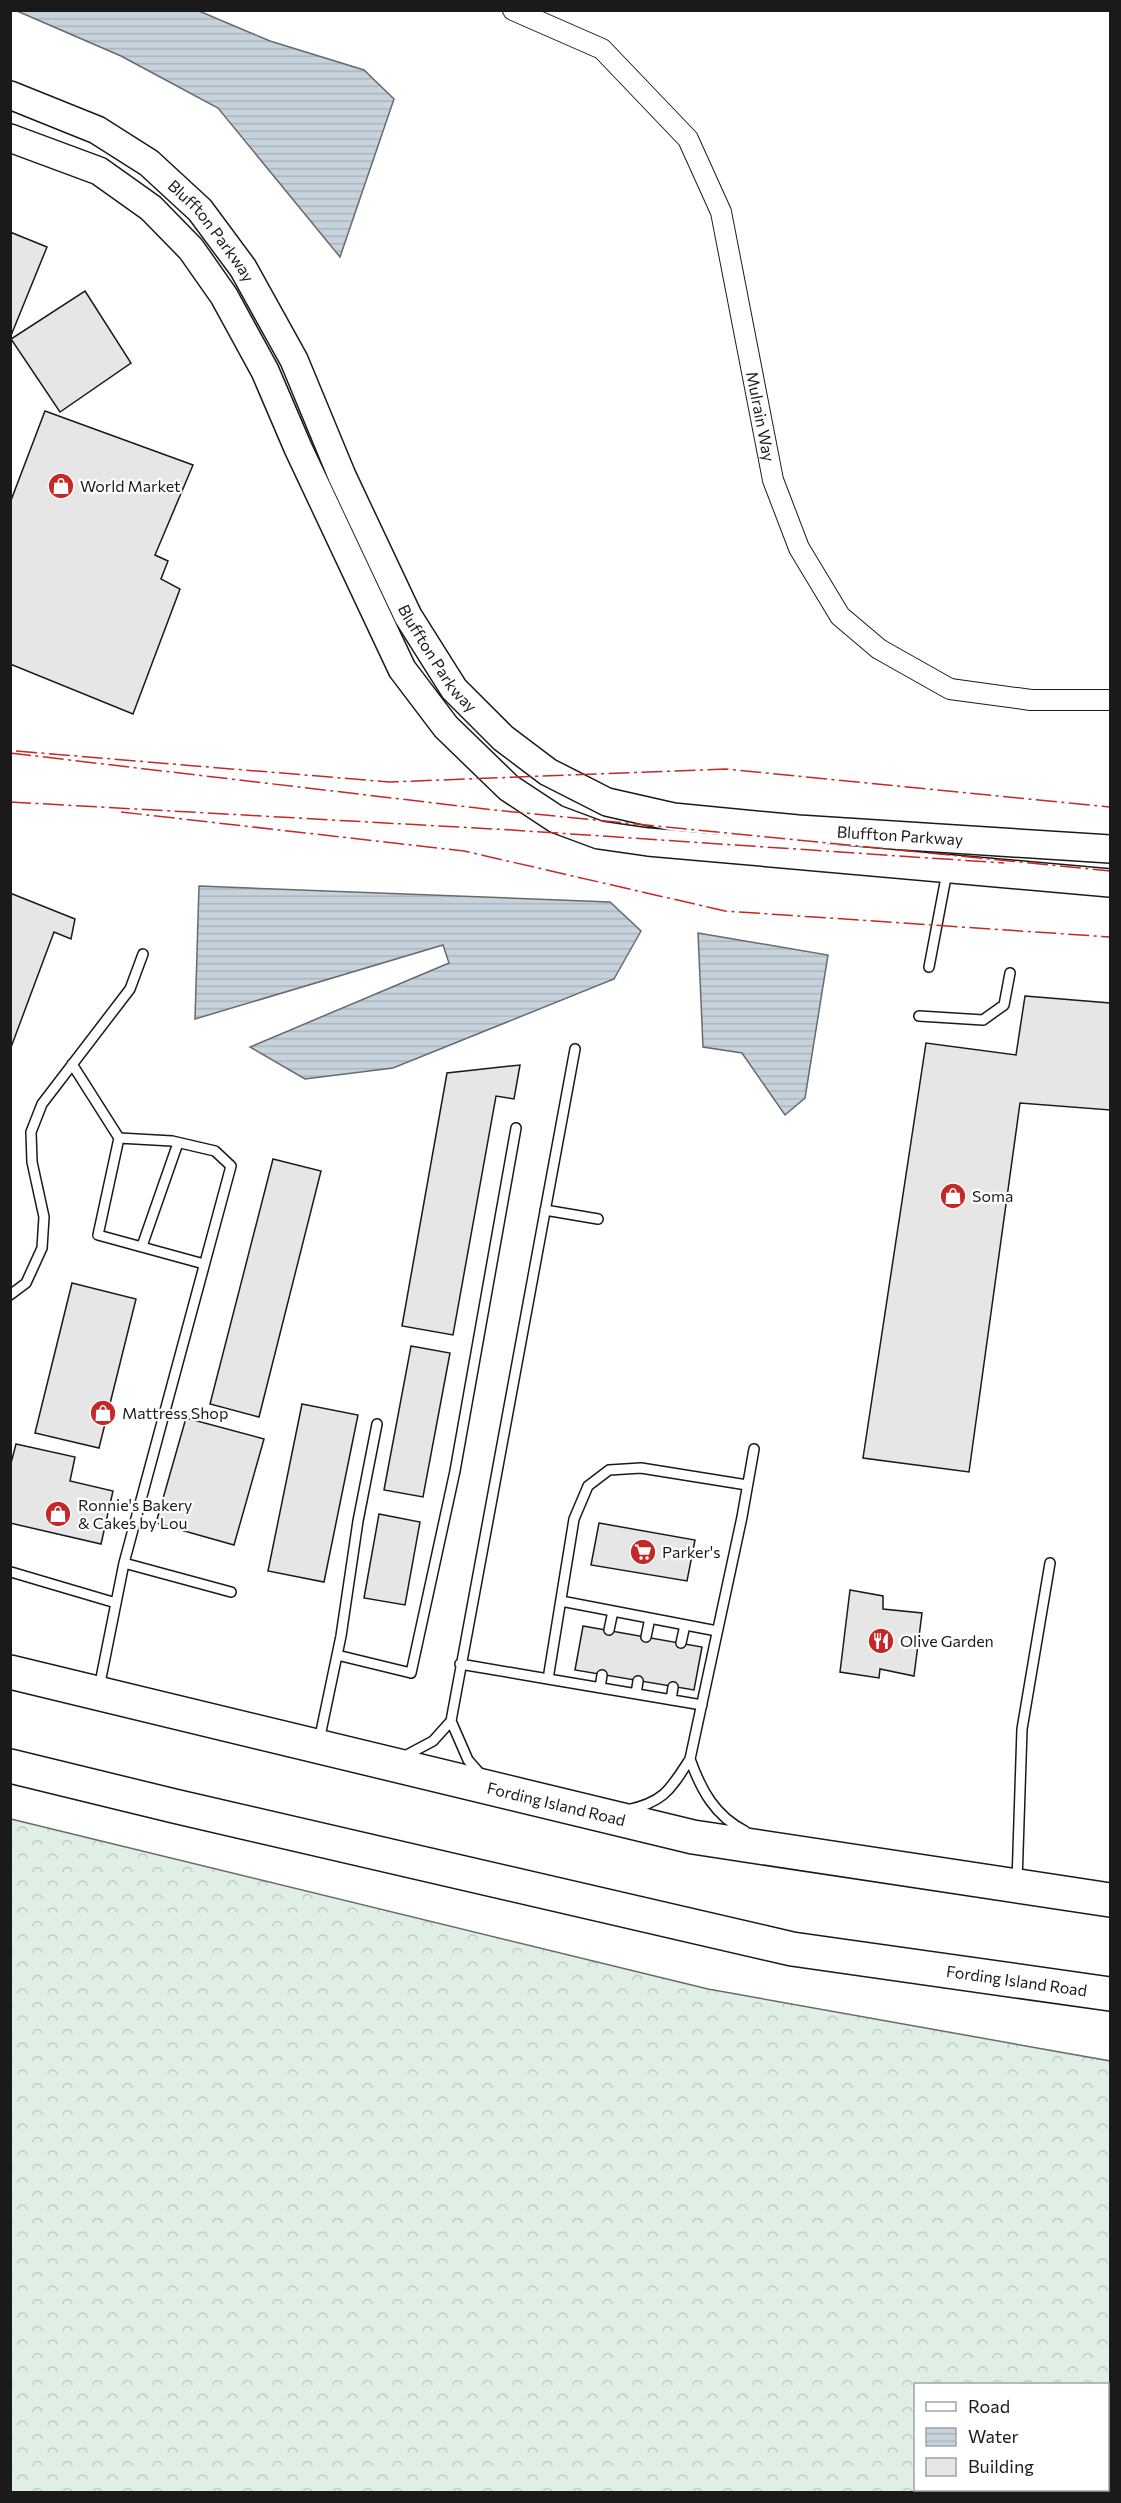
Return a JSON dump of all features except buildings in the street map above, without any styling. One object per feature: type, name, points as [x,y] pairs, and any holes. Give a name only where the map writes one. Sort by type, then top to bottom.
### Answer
[{"type":"highway","name":"Fording Island Road","points":[[10,1672],[693,1837],[1110,1900]]},
{"type":"highway","name":"Fording Island Road","points":[[10,1766],[792,1949],[1110,1994]]},
{"type":"highway","points":[[967,1974],[1110,1975]]},
{"type":"main road","name":"Bluffton Parkway","points":[[10,95],[97,130],[149,163],[200,210],[243,268],[294,360],[342,476],[408,616],[454,689],[503,738],[548,772],[607,802],[674,817],[798,829],[1110,849]]},
{"type":"main road","name":"Bluffton Parkway","points":[[10,138],[99,171],[151,208],[191,249],[224,297],[265,371],[321,498],[402,669],[446,727],[509,788],[556,819],[599,834],[648,842],[1110,883]]},
{"type":"street","name":"Mulrain Way","points":[[513,10],[602,49],[688,139],[721,212],[773,480],[799,548],[840,616],[879,649],[950,689],[1031,700],[1110,700]]},
{"type":"lane","points":[[929,967],[948,867]]},
{"type":"lane","points":[[10,1295],[26,1283],[42,1248],[44,1217],[32,1162],[31,1132],[42,1104],[130,989],[144,954]]},
{"type":"lane","points":[[919,1016],[983,1020],[1004,1005],[1010,973]]},
{"type":"lane","points":[[494,1789],[468,1760],[451,1721],[575,1049]]},
{"type":"lane","points":[[72,1064],[119,1138],[98,1235],[204,1264]]},
{"type":"lane","points":[[337,1655],[411,1673],[455,1471],[516,1128]]},
{"type":"lane","points":[[98,1693],[124,1563],[231,1166],[215,1151],[178,1143],[119,1138]]},
{"type":"lane","points":[[142,1246],[178,1143]]},
{"type":"lane","points":[[545,1210],[598,1220]]},
{"type":"lane","points":[[317,1746],[337,1655],[358,1521],[377,1424]]},
{"type":"lane","points":[[586,1811],[628,1810],[651,1803],[668,1793],[690,1759],[754,1449]]},
{"type":"lane","points":[[548,1679],[574,1519],[588,1486],[609,1470],[642,1468],[747,1485]]},
{"type":"lane","points":[[124,1563],[231,1592]]},
{"type":"lane","points":[[1017,1887],[1022,1730],[1050,1563]]},
{"type":"lane","points":[[12,1572],[116,1603]]},
{"type":"lane","points":[[561,1601],[717,1631]]},
{"type":"lane","points":[[609,1630],[613,1611]]},
{"type":"lane","points":[[646,1636],[650,1618]]},
{"type":"lane","points":[[681,1643],[685,1624]]},
{"type":"lane","points":[[460,1664],[702,1705]]},
{"type":"lane","points":[[600,1688],[602,1675]]},
{"type":"lane","points":[[636,1694],[638,1681]]},
{"type":"lane","points":[[671,1700],[673,1687]]},
{"type":"lane","points":[[388,1763],[433,1741],[451,1721]]},
{"type":"lane","points":[[690,1759],[699,1785],[712,1804],[732,1825],[783,1851]]},
{"type":"green space","points":[[11,1819],[708,1989],[1110,2061],[1110,2492],[11,2492]]},
{"type":"water","points":[[17,11],[199,11],[270,41],[364,70],[394,99],[340,257],[218,108],[121,56]]},
{"type":"water","points":[[199,886],[610,902],[641,931],[614,979],[393,1068],[305,1079],[250,1047],[449,963],[443,945],[195,1019]]},
{"type":"water","points":[[698,933],[828,955],[805,1098],[785,1115],[742,1053],[703,1047]]},
{"type":"power","points":[[16,751],[389,782],[726,769],[1110,807]]},
{"type":"power","points":[[10,753],[494,810],[1110,871]]},
{"type":"power","points":[[10,802],[512,830],[1004,863]]},
{"type":"power","points":[[121,812],[464,851],[725,911],[1110,937]]},
{"type":"place","name":"World Market","points":[[61,486]]},
{"type":"place","name":"Soma","points":[[953,1196]]},
{"type":"place","name":"Mattress Shop","points":[[103,1413]]},
{"type":"place","name":"Ronnie's Bakery & Cakes by Lou","points":[[58,1514]]},
{"type":"place","name":"Parker's","points":[[643,1552]]},
{"type":"place","name":"Olive Garden","points":[[881,1641]]}]
